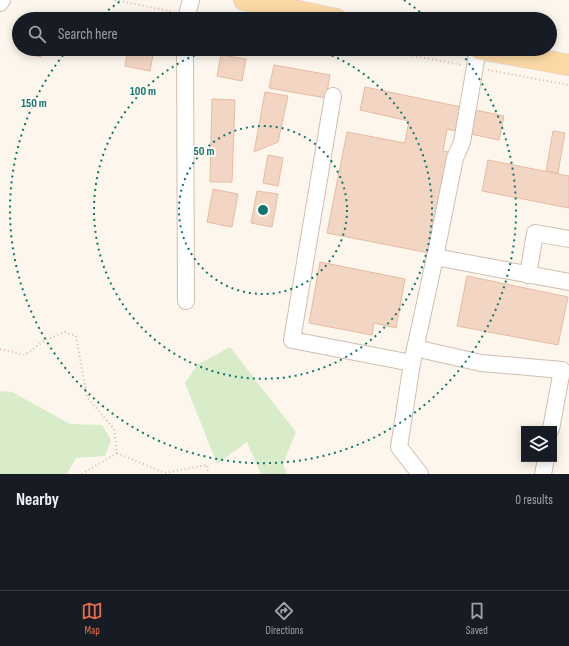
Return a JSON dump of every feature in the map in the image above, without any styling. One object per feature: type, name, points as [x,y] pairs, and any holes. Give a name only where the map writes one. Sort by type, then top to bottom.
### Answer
[{"type":"main road","points":[[244,0],[302,12]]},
{"type":"main road","points":[[518,56],[569,65]]},
{"type":"street","points":[[185,56],[186,302]]},
{"type":"street","points":[[420,474],[399,447],[414,356],[455,158],[462,142],[478,56]]},
{"type":"street","points":[[333,96],[292,340],[414,356],[562,370],[552,426]]},
{"type":"street","points":[[528,275],[535,233],[569,239]]},
{"type":"street","points":[[434,257],[569,282]]},
{"type":"street","points":[[543,474],[545,462]]},
{"type":"path","points":[[115,0],[188,11]]},
{"type":"path","points":[[0,349],[25,355],[45,340],[65,332],[76,336],[87,397],[114,429],[117,453]]},
{"type":"path","points":[[82,474],[117,453]]},
{"type":"path","points":[[117,453],[166,473],[207,465],[208,474]]},
{"type":"green space","points":[[230,347],[296,432],[283,464],[287,474],[261,474],[247,442],[217,464],[185,383],[197,365]]},
{"type":"green space","points":[[0,391],[12,392],[70,424],[102,425],[111,440],[105,456],[76,458],[67,474],[0,474]]},
{"type":"building","points":[[127,56],[153,56],[150,71],[125,66]]},
{"type":"building","points":[[221,56],[246,59],[242,81],[217,76]]},
{"type":"building","points":[[274,65],[330,75],[326,98],[269,88]]},
{"type":"building","points":[[365,87],[504,116],[499,140],[447,129],[443,151],[449,152],[429,253],[327,233],[347,132],[405,143],[409,121],[360,110]]},
{"type":"building","points":[[265,92],[288,96],[278,142],[254,152]]},
{"type":"building","points":[[212,99],[235,100],[232,182],[210,182]]},
{"type":"building","points":[[553,131],[565,133],[558,173],[546,171]]},
{"type":"building","points":[[268,155],[283,158],[278,186],[263,183]]},
{"type":"building","points":[[488,160],[569,176],[569,208],[482,191]]},
{"type":"building","points":[[213,189],[238,194],[232,227],[207,222]]},
{"type":"building","points":[[257,191],[278,194],[272,227],[251,223]]},
{"type":"building","points":[[320,262],[405,279],[396,328],[374,323],[372,335],[309,323]]},
{"type":"building","points":[[467,276],[568,297],[558,345],[457,326]]}]
